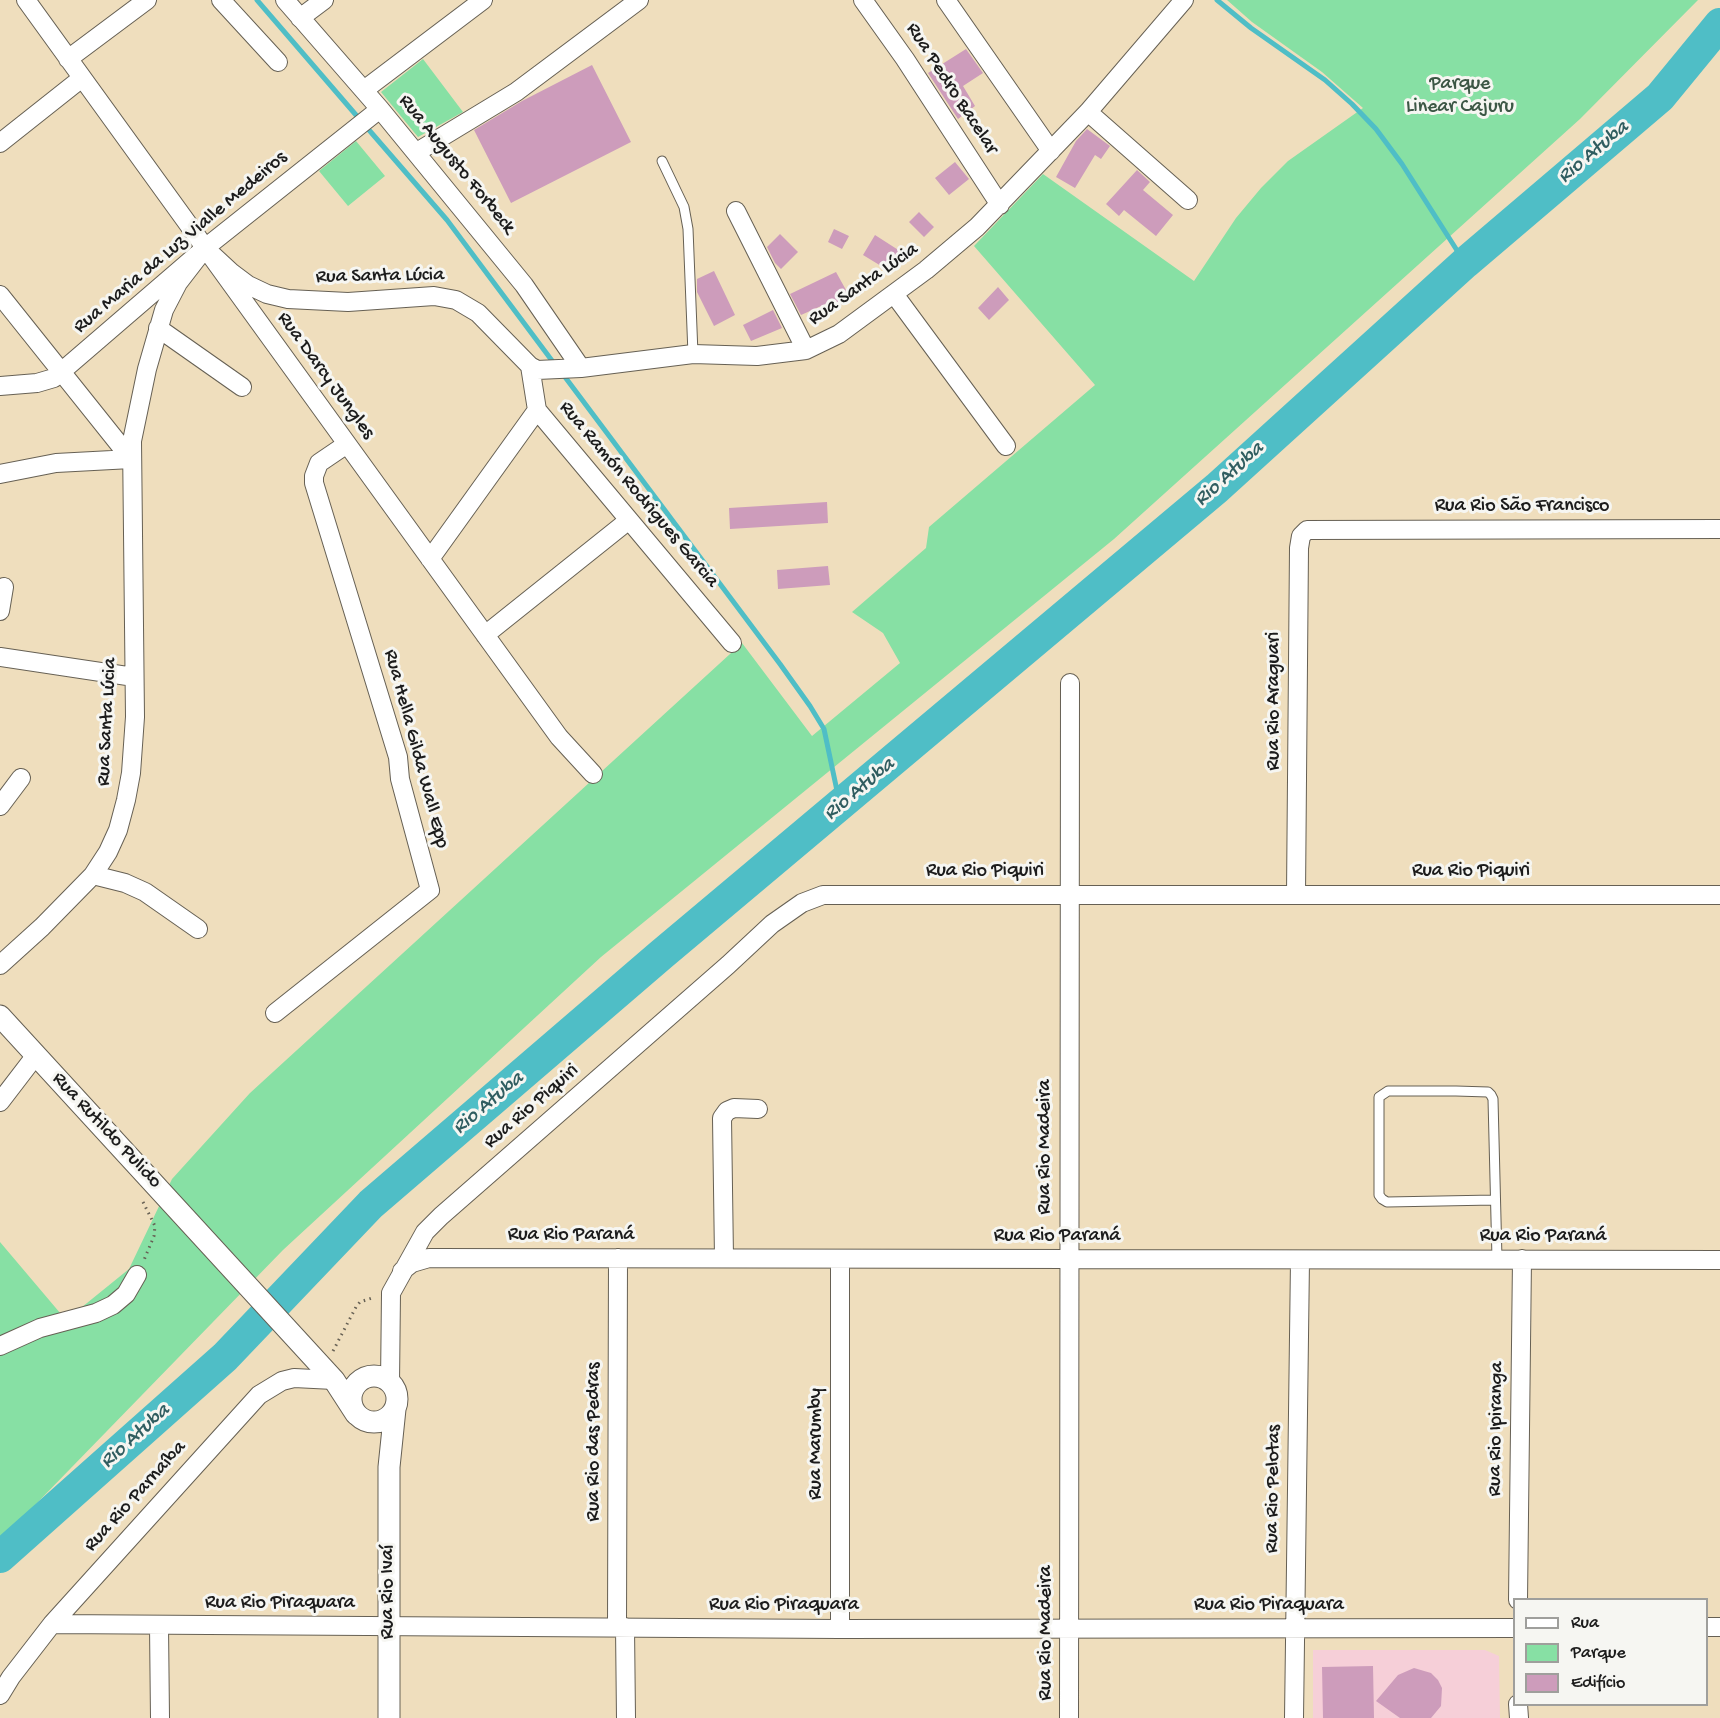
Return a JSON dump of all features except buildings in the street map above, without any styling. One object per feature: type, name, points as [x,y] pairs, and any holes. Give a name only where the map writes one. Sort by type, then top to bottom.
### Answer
[{"type":"street","name":"Rua Darcy Jungles","points":[[26,0],[559,737],[593,774]]},
{"type":"street","points":[[68,59],[147,0]]},
{"type":"street","points":[[221,0],[278,63]]},
{"type":"street","name":"Rua Augusto Forbeck","points":[[285,0],[417,152],[524,285],[581,368]]},
{"type":"street","points":[[300,18],[324,0]]},
{"type":"street","points":[[364,90],[483,0]]},
{"type":"street","points":[[417,152],[516,92],[639,0]]},
{"type":"street","name":"Rua Pedro Bacelar","points":[[863,0],[905,59],[1000,205]]},
{"type":"street","points":[[945,0],[1051,151]]},
{"type":"street","name":"Rua Santa Lúcia","points":[[0,964],[42,927],[93,875],[108,852],[118,830],[126,800],[134,747],[131,459],[135,422],[164,310],[178,283],[205,248],[248,285],[267,294],[288,298],[348,302],[434,296],[456,300],[478,314],[538,368],[581,368],[693,354],[757,356],[806,350],[839,334],[894,294],[952,249],[1000,205],[1088,112],[1184,0]]},
{"type":"street","points":[[0,143],[82,78]]},
{"type":"street","name":"Rua Maria da Luz Vialle Medeiros","points":[[0,386],[47,381],[61,372],[205,248],[380,109]]},
{"type":"street","points":[[1088,112],[1188,200]]},
{"type":"street","points":[[736,211],[806,350]]},
{"type":"street","points":[[894,294],[1006,446]]},
{"type":"street","points":[[0,295],[131,459]]},
{"type":"street","points":[[158,328],[242,387]]},
{"type":"street","name":"Rua Ramón Rodrigues Garcia","points":[[538,368],[537,410],[732,643]]},
{"type":"street","points":[[430,559],[537,410]]},
{"type":"street","name":"Rua Hella Gilda Wall Epp","points":[[275,1013],[430,890],[400,778],[399,758],[314,483],[319,463],[347,444]]},
{"type":"street","points":[[0,474],[56,463],[131,459]]},
{"type":"street","points":[[485,635],[629,520]]},
{"type":"street","name":"Rua Rio São Francisco","points":[[1324,530],[1720,529]]},
{"type":"street","name":"Rua Rio Araguari","points":[[1296,894],[1299,548],[1301,536],[1307,530],[1324,530]]},
{"type":"street","points":[[0,612],[4,587]]},
{"type":"street","points":[[0,657],[134,677]]},
{"type":"street","name":"Rua Rio Madeira","points":[[1069,1718],[1070,683]]},
{"type":"street","points":[[0,806],[21,778]]},
{"type":"street","points":[[93,875],[125,883],[145,892],[198,929]]},
{"type":"street","name":"Rua Rio Piquiri","points":[[399,1275],[425,1232],[441,1216],[772,924],[802,903],[824,895],[1720,895]]},
{"type":"street","name":"Rua Rutildo Pulido","points":[[0,1016],[324,1368]]},
{"type":"street","points":[[0,1102],[36,1055]]},
{"type":"street","points":[[724,1258],[722,1118],[727,1111],[734,1108],[758,1109]]},
{"type":"street","name":"Rua Rio Paraná","points":[[399,1275],[412,1263],[429,1258],[1720,1260]]},
{"type":"street","name":"Rua Rio das Pedras","points":[[618,1258],[621,1627],[626,1718]]},
{"type":"street","name":"Rua Marumby","points":[[840,1259],[840,1629]]},
{"type":"street","name":"Rua Rio Ipiranga","points":[[1518,1598],[1522,1259]]},
{"type":"street","name":"Rua Rio Pelotas","points":[[1294,1718],[1300,1260]]},
{"type":"street","points":[[0,1346],[40,1328],[96,1313],[113,1305],[126,1294],[137,1275]]},
{"type":"street","points":[[390,1383],[391,1293],[399,1275]]},
{"type":"street","points":[[324,1368],[384,1378],[390,1383]]},
{"type":"street","name":"Rua Rio Ivaí","points":[[324,1368],[362,1418],[389,1467]]},
{"type":"street","name":"Rua Rio Parnaíba","points":[[0,1695],[52,1624],[259,1395],[282,1381],[324,1368]]},
{"type":"street","points":[[369,1376],[360,1380],[354,1387],[351,1405],[362,1418],[384,1420],[395,1409]]},
{"type":"street","name":"Rua Rio Ivaí","points":[[389,1718],[389,1467],[397,1400],[390,1383]]},
{"type":"street","name":"Rua Rio Piraquara","points":[[52,1624],[840,1629],[1513,1628]]},
{"type":"street","points":[[159,1626],[160,1718]]},
{"type":"lane","points":[[662,161],[684,207],[688,229],[693,354]]},
{"type":"lane","points":[[1494,1200],[1387,1202],[1382,1199],[1379,1195],[1379,1097],[1388,1092],[1488,1092],[1492,1099],[1497,1259]]},
{"type":"path","points":[[137,1275],[154,1236],[155,1226],[141,1197]]},
{"type":"path","points":[[324,1368],[360,1302],[391,1293]]},
{"type":"shaded area","points":[[1313,1650],[1485,1650],[1499,1656],[1500,1718],[1313,1718]]},
{"type":"green space","name":"Parque Linear Cajuru","points":[[1227,0],[1698,0],[1580,119],[1114,539],[601,957],[283,1250],[0,1541],[0,1242],[66,1320],[129,1269],[172,1179],[250,1093],[742,643],[812,736],[900,663],[883,633],[852,612],[926,548],[929,527],[1095,385],[974,246],[1043,174],[1194,281],[1236,218],[1261,188],[1288,161],[1363,108],[1322,72],[1252,22]]},
{"type":"green space","points":[[423,59],[463,112],[418,137],[381,92]]},
{"type":"green space","points":[[356,141],[385,176],[348,206],[319,171]]},
{"type":"waterway","points":[[257,0],[356,115]]},
{"type":"waterway","points":[[1217,0],[1251,28],[1325,80],[1376,129],[1402,164],[1465,263]]},
{"type":"waterway","name":"Rio Atuba","points":[[0,1557],[225,1357],[371,1204],[662,954],[1217,488],[1465,263],[1660,97],[1720,24]]},
{"type":"waterway","points":[[369,130],[447,220],[556,366]]},
{"type":"waterway","points":[[562,373],[810,706],[824,729],[840,805]]}]
